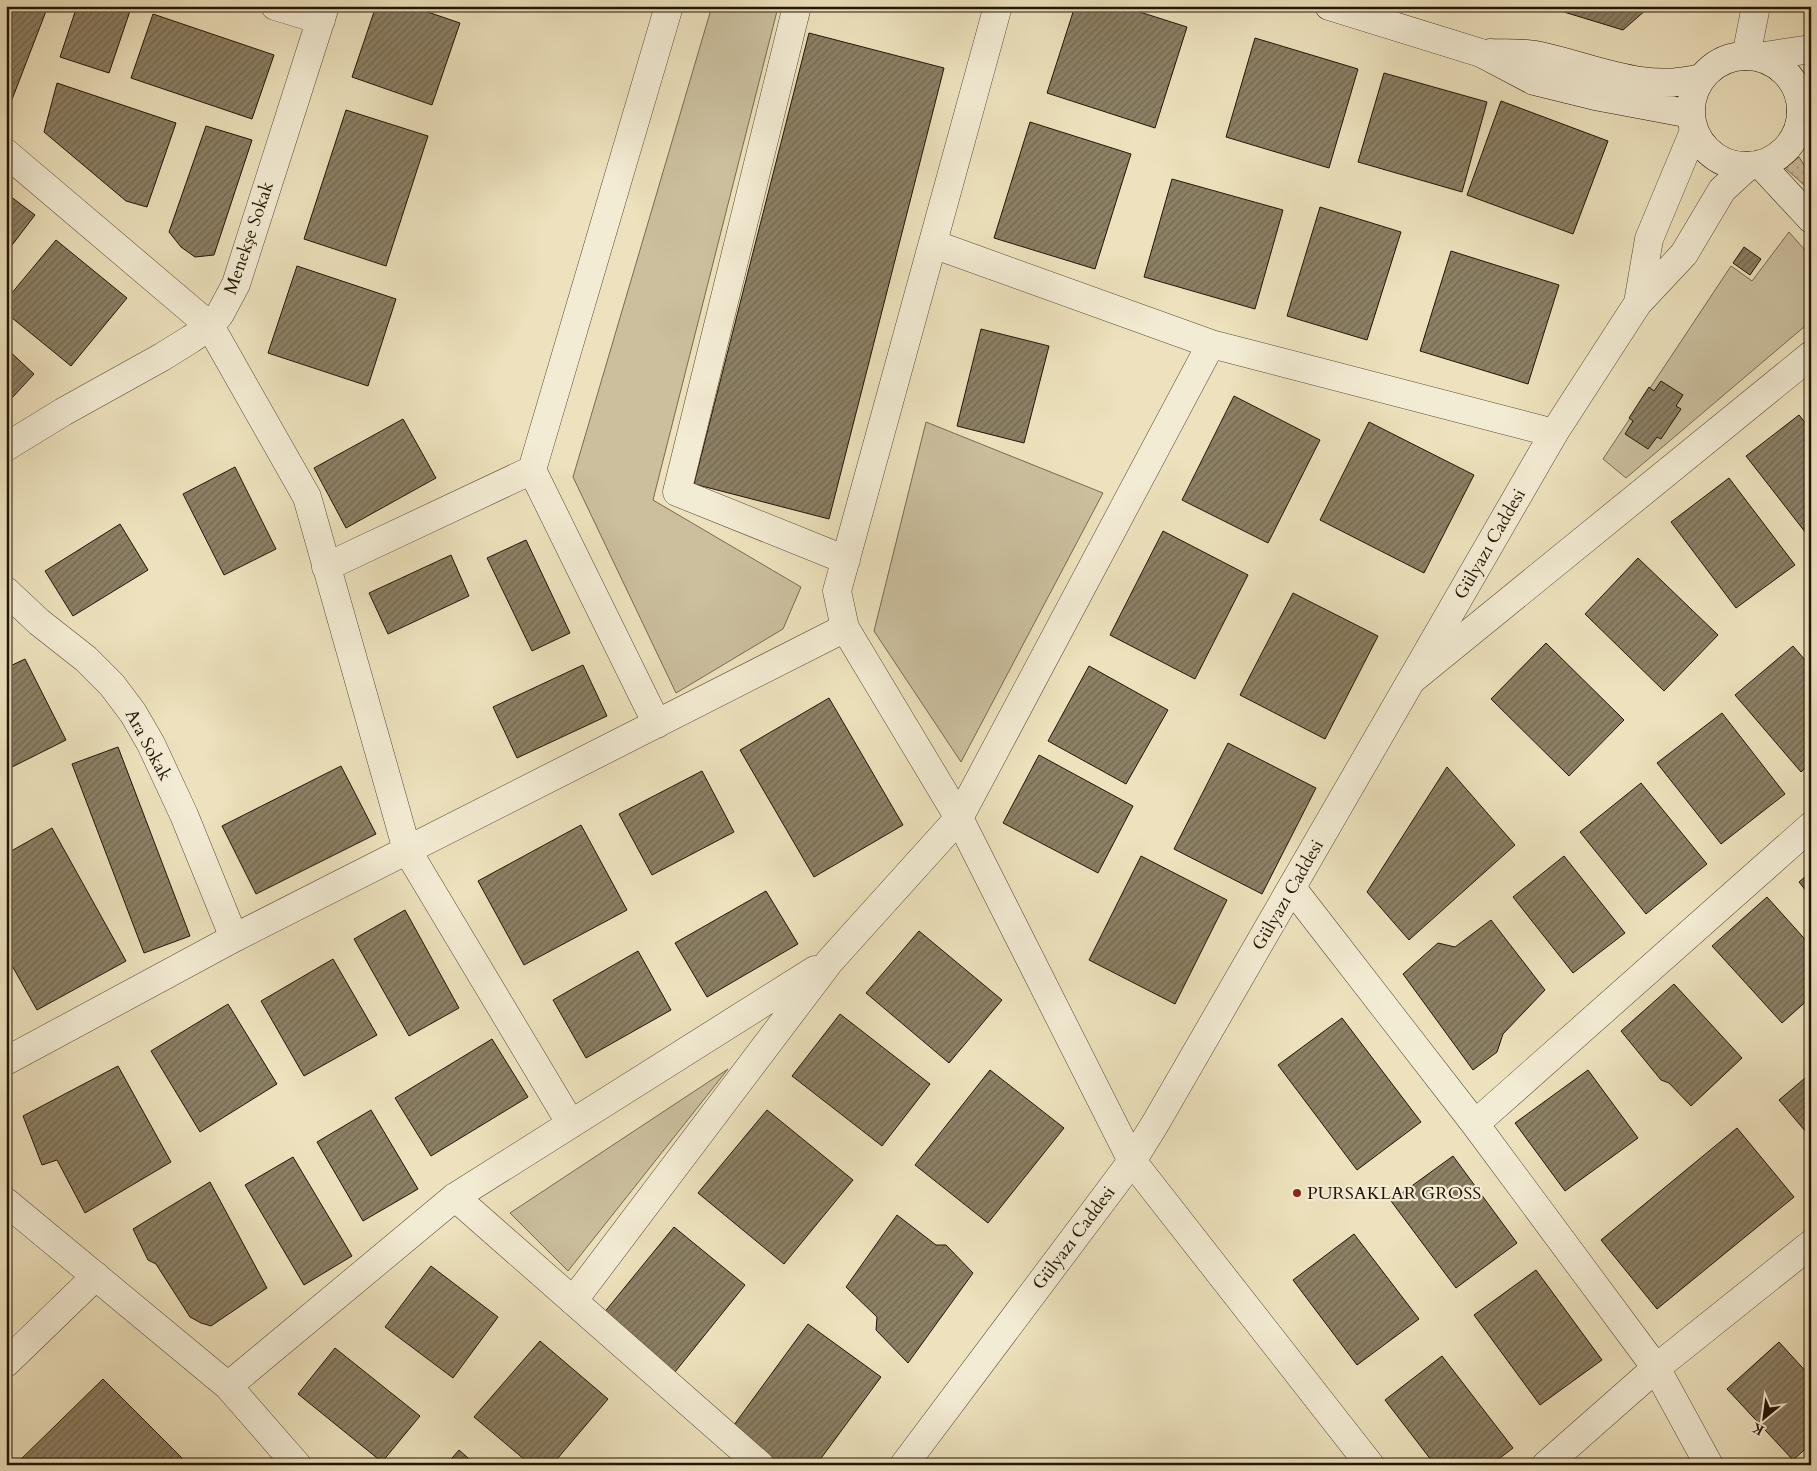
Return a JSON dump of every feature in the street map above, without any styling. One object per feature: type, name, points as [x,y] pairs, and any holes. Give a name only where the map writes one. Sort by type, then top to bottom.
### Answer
[{"type":"street","points":[[275,6],[323,13]]},
{"type":"street","points":[[657,724],[532,470],[669,6]]},
{"type":"street","points":[[797,6],[677,492],[846,560]]},
{"type":"street","points":[[998,6],[837,592],[846,628],[959,818],[1132,1161],[1370,1465]]},
{"type":"street","points":[[1329,6],[1480,53],[1534,81],[1692,122],[1703,145],[1716,157],[1732,164],[1754,165],[1771,160],[1780,154],[1795,136],[1804,114]]},
{"type":"street","points":[[1752,56],[1756,6]]},
{"type":"street","name":"Menekşe Sokak","points":[[6,446],[162,357],[210,326],[220,314],[236,284],[323,13]]},
{"type":"street","points":[[1638,303],[1650,240],[1692,122],[1693,95],[1701,78],[1716,64],[1726,59],[1811,49]]},
{"type":"street","points":[[1480,53],[1538,55],[1629,80],[1683,82],[1701,78]]},
{"type":"street","points":[[1752,56],[1772,62],[1784,71],[1793,82],[1804,114],[1811,149]]},
{"type":"street","points":[[6,153],[210,326],[307,497],[406,850],[571,1124]]},
{"type":"street","points":[[1754,165],[1811,219]]},
{"type":"street","points":[[1638,303],[1684,254],[1722,190],[1754,165]]},
{"type":"street","points":[[933,244],[1211,344],[1554,432]]},
{"type":"street","name":"Gülyazı Caddesi","points":[[904,1465],[1132,1161],[1413,679],[1554,432],[1638,303]]},
{"type":"street","points":[[573,1301],[830,961],[959,818],[1211,344]]},
{"type":"street","points":[[1413,679],[1811,355]]},
{"type":"street","points":[[326,567],[532,470]]},
{"type":"street","name":"Ara Sokak","points":[[6,592],[99,672],[112,685],[133,713],[151,744],[184,815],[234,938]]},
{"type":"street","points":[[6,1061],[234,938],[846,628]]},
{"type":"street","points":[[1475,1124],[1811,826]]},
{"type":"street","points":[[1292,888],[1475,1124],[1656,1368],[1709,1465]]},
{"type":"street","points":[[228,1386],[455,1197],[830,961]]},
{"type":"street","points":[[455,1197],[760,1465]]},
{"type":"street","points":[[6,1202],[228,1386],[297,1465]]},
{"type":"street","points":[[1546,1465],[1656,1368],[1811,1244]]},
{"type":"street","points":[[6,1363],[96,1276]]},
{"type":"shaded area","points":[[712,6],[762,6],[777,11],[653,500],[801,587],[783,629],[676,693],[573,477]]},
{"type":"shaded area","points":[[1799,157],[1811,176],[1811,191],[1785,168]]},
{"type":"shaded area","points":[[1789,232],[1811,257],[1811,321],[1626,478],[1603,459],[1731,266],[1752,281]]},
{"type":"shaded area","points":[[926,422],[1103,493],[961,762],[874,631]]},
{"type":"shaded area","points":[[728,1069],[568,1271],[510,1213]]},
{"type":"building","points":[[6,6],[48,6],[11,102],[6,100]]},
{"type":"building","points":[[77,6],[127,6],[131,8],[109,73],[60,57]]},
{"type":"building","points":[[376,6],[410,6],[460,23],[432,105],[352,77]]},
{"type":"building","points":[[1075,6],[1121,6],[1187,27],[1155,128],[1047,93]]},
{"type":"building","points":[[1566,6],[1659,6],[1647,9],[1623,30],[1564,12]]},
{"type":"building","points":[[153,14],[274,55],[252,119],[131,78]]},
{"type":"building","points":[[809,33],[944,68],[829,519],[694,484]]},
{"type":"building","points":[[1255,38],[1358,69],[1329,168],[1226,137]]},
{"type":"building","points":[[1384,73],[1487,102],[1462,192],[1358,162]]},
{"type":"building","points":[[57,83],[176,123],[147,207],[126,201],[44,132]]},
{"type":"building","points":[[1501,101],[1608,141],[1573,234],[1467,195]]},
{"type":"building","points":[[346,110],[428,136],[386,266],[304,239]]},
{"type":"building","points":[[1030,122],[1131,154],[1095,269],[994,238]]},
{"type":"building","points":[[206,126],[252,140],[214,255],[195,257],[181,247],[169,232]]},
{"type":"building","points":[[1172,179],[1283,210],[1255,309],[1144,277]]},
{"type":"building","points":[[6,193],[35,215],[6,253]]},
{"type":"building","points":[[1320,207],[1401,232],[1367,340],[1287,316]]},
{"type":"building","points":[[56,240],[127,298],[71,366],[6,313],[6,300]]},
{"type":"building","points":[[1744,247],[1761,259],[1750,275],[1733,263]]},
{"type":"building","points":[[1451,251],[1559,285],[1528,384],[1420,351]]},
{"type":"building","points":[[297,266],[396,299],[368,386],[268,353]]},
{"type":"building","points":[[981,329],[1049,346],[1024,443],[957,426]]},
{"type":"building","points":[[6,348],[34,374],[11,399],[6,394]]},
{"type":"building","points":[[1661,381],[1683,395],[1676,406],[1681,409],[1661,439],[1657,437],[1648,449],[1625,434],[1633,421],[1629,418],[1649,387],[1654,391]]},
{"type":"building","points":[[1234,396],[1320,440],[1268,543],[1182,500]]},
{"type":"building","points":[[1799,415],[1811,430],[1811,536],[1809,537],[1746,456]]},
{"type":"building","points":[[403,419],[436,478],[346,528],[314,468]]},
{"type":"building","points":[[1369,422],[1474,475],[1424,573],[1320,520]]},
{"type":"building","points":[[235,467],[276,549],[224,575],[183,494]]},
{"type":"building","points":[[1729,478],[1795,565],[1736,608],[1671,522]]},
{"type":"building","points":[[120,524],[148,570],[73,616],[45,571]]},
{"type":"building","points":[[1163,531],[1248,575],[1195,679],[1110,635]]},
{"type":"building","points":[[526,540],[570,633],[532,651],[487,558]]},
{"type":"building","points":[[451,555],[469,596],[388,634],[369,593]]},
{"type":"building","points":[[1638,558],[1718,635],[1664,691],[1585,614]]},
{"type":"building","points":[[1293,593],[1378,636],[1325,739],[1240,695]]},
{"type":"building","points":[[1546,643],[1624,720],[1569,776],[1491,699]]},
{"type":"building","points":[[1793,646],[1811,667],[1811,763],[1801,772],[1735,695]]},
{"type":"building","points":[[25,659],[66,740],[6,770],[6,668]]},
{"type":"building","points":[[583,665],[607,716],[517,758],[493,707]]},
{"type":"building","points":[[1089,666],[1168,710],[1126,784],[1048,741]]},
{"type":"building","points":[[829,698],[903,825],[814,877],[740,750]]},
{"type":"building","points":[[1722,713],[1785,794],[1721,844],[1657,763]]},
{"type":"building","points":[[1228,743],[1316,788],[1262,894],[1174,849]]},
{"type":"building","points":[[118,747],[190,936],[144,953],[72,764]]},
{"type":"building","points":[[1039,755],[1133,806],[1098,873],[1003,823]]},
{"type":"building","points":[[341,766],[376,834],[256,894],[222,826]]},
{"type":"building","points":[[1447,767],[1515,845],[1409,940],[1367,892]]},
{"type":"building","points":[[702,771],[734,832],[652,875],[619,814]]},
{"type":"building","points":[[1641,783],[1707,864],[1646,914],[1580,832]]},
{"type":"building","points":[[581,825],[627,910],[524,965],[478,881]]},
{"type":"building","points":[[52,828],[126,961],[37,1010],[6,955],[6,854]]},
{"type":"building","points":[[1141,856],[1227,900],[1175,1004],[1089,960]]},
{"type":"building","points":[[1564,856],[1625,933],[1573,973],[1513,897]]},
{"type":"building","points":[[1811,872],[1811,897],[1799,882]]},
{"type":"building","points":[[766,891],[798,944],[707,997],[675,943]]},
{"type":"building","points":[[1767,897],[1811,946],[1811,997],[1782,1023],[1712,946]]},
{"type":"building","points":[[405,910],[459,1008],[409,1036],[354,939]]},
{"type":"building","points":[[1491,920],[1545,990],[1503,1034],[1497,1052],[1473,1070],[1403,974],[1438,943],[1455,947]]},
{"type":"building","points":[[919,931],[1002,1000],[949,1063],[866,993]]},
{"type":"building","points":[[638,951],[671,1010],[586,1058],[553,1000]]},
{"type":"building","points":[[333,959],[377,1035],[304,1076],[261,1001]]},
{"type":"building","points":[[1674,984],[1742,1058],[1691,1106],[1669,1083],[1661,1080],[1621,1031]]},
{"type":"building","points":[[228,1004],[277,1084],[200,1132],[151,1051]]},
{"type":"building","points":[[840,1014],[930,1084],[882,1146],[792,1076]]},
{"type":"building","points":[[1342,1018],[1421,1122],[1357,1170],[1278,1065]]},
{"type":"building","points":[[492,1039],[528,1097],[431,1156],[395,1098]]},
{"type":"building","points":[[118,1066],[171,1162],[85,1213],[57,1160],[42,1165],[23,1116]]},
{"type":"building","points":[[990,1070],[1064,1128],[988,1223],[915,1165]]},
{"type":"building","points":[[1588,1070],[1638,1138],[1565,1191],[1515,1123]]},
{"type":"building","points":[[1811,1073],[1811,1138],[1779,1100]]},
{"type":"building","points":[[371,1110],[418,1189],[363,1221],[317,1142]]},
{"type":"building","points":[[767,1110],[853,1180],[784,1264],[698,1193]]},
{"type":"building","points":[[1737,1128],[1794,1197],[1657,1309],[1601,1240]]},
{"type":"building","points":[[1453,1156],[1517,1243],[1456,1288],[1391,1201]]},
{"type":"building","points":[[293,1157],[352,1256],[304,1285],[245,1185]]},
{"type":"building","points":[[210,1182],[267,1288],[211,1326],[190,1317],[156,1264],[148,1260],[133,1229]]},
{"type":"building","points":[[897,1215],[936,1245],[946,1245],[973,1273],[908,1363],[876,1330],[877,1317],[846,1287]]},
{"type":"building","points":[[674,1227],[745,1285],[675,1372],[603,1314]]},
{"type":"building","points":[[1354,1234],[1419,1319],[1357,1365],[1293,1280]]},
{"type":"building","points":[[431,1266],[498,1317],[453,1378],[385,1327]]},
{"type":"building","points":[[1536,1270],[1602,1360],[1540,1405],[1474,1315]]},
{"type":"building","points":[[808,1324],[881,1377],[816,1465],[779,1465],[731,1429]]},
{"type":"building","points":[[540,1341],[608,1399],[552,1465],[531,1465],[474,1417]]},
{"type":"building","points":[[1779,1342],[1811,1377],[1811,1444],[1793,1460],[1727,1389]]},
{"type":"building","points":[[335,1348],[420,1416],[382,1462],[298,1394]]},
{"type":"building","points":[[1442,1356],[1513,1448],[1491,1465],[1435,1465],[1385,1400]]},
{"type":"building","points":[[103,1379],[186,1462],[183,1465],[15,1465]]},
{"type":"building","points":[[459,1450],[476,1465],[446,1465]]},
{"type":"place","name":"PURSAKLAR GROSS","points":[[1297,1193]]}]
